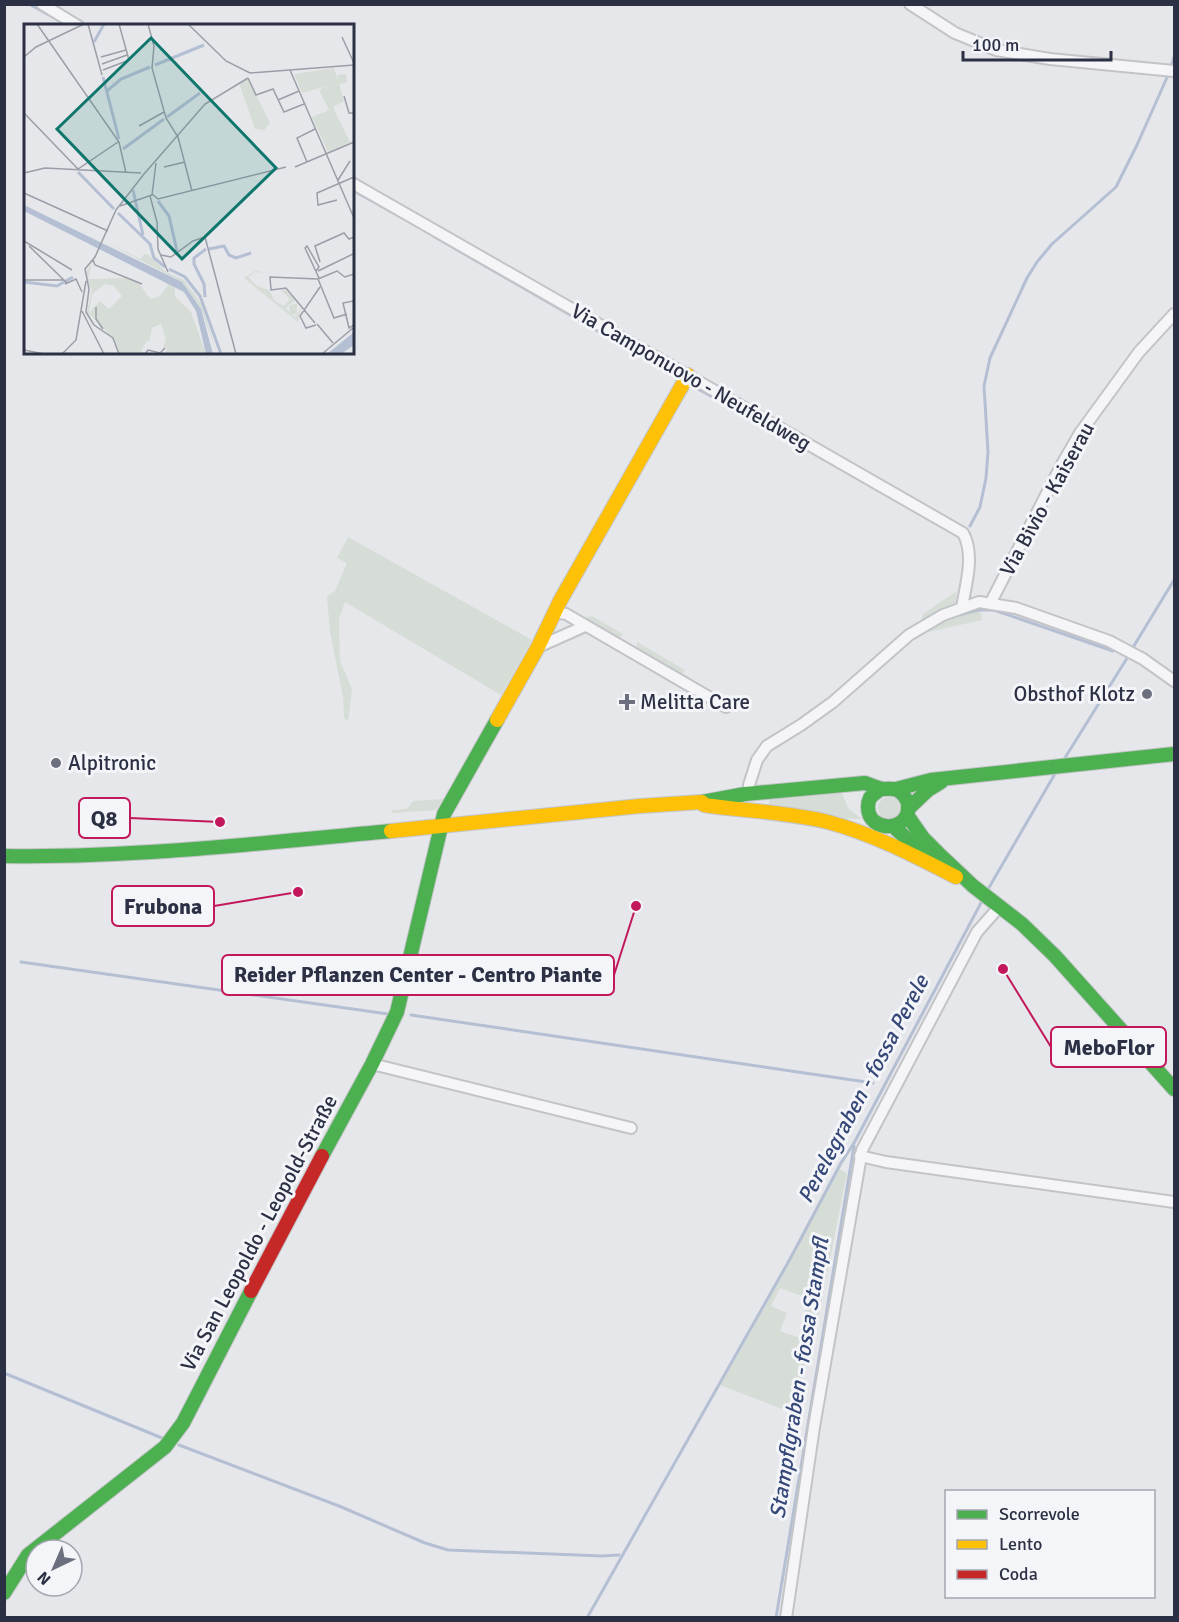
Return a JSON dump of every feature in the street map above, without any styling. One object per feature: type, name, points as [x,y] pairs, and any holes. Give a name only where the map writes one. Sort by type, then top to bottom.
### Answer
[{"type":"main road","name":"Via San Leopoldo - Leopold-Straße","points":[[4,1593],[28,1555],[165,1447],[183,1423],[286,1223],[372,1064],[397,1012],[444,814],[538,647],[554,612],[686,379]]},
{"type":"main road","points":[[4,856],[62,857],[226,847],[640,806],[694,804],[745,794],[865,783],[881,789],[896,789],[931,780],[1174,754]]},
{"type":"main road","points":[[881,789],[873,795],[868,805],[869,814],[874,822],[881,826],[894,827],[904,821],[908,812],[928,790],[949,778]]},
{"type":"main road","points":[[896,789],[906,799],[908,812],[923,838],[970,885]]},
{"type":"main road","points":[[694,804],[773,812],[830,823],[864,834],[911,854],[970,885]]},
{"type":"main road","points":[[830,823],[874,822]]},
{"type":"main road","points":[[894,827],[924,854],[996,902],[1055,956],[1174,1089]]},
{"type":"street","points":[[42,4],[75,24]]},
{"type":"street","points":[[910,4],[955,33],[996,50],[1050,59],[1174,71]]},
{"type":"street","name":"Via Camponuovo - Neufeldweg","points":[[354,184],[686,379],[963,533],[968,542],[969,556],[962,607]]},
{"type":"street","name":"Via Bivio - Kaiserau","points":[[991,602],[1080,433],[1140,352],[1174,314]]},
{"type":"street","points":[[749,785],[757,760],[767,746],[833,702],[909,635],[943,615],[979,602],[991,602],[1109,640],[1174,681]]},
{"type":"street","points":[[554,612],[566,614],[726,706]]},
{"type":"street","points":[[538,647],[585,626]]},
{"type":"street","points":[[786,1617],[814,1427],[861,1150],[977,932],[996,902]]},
{"type":"street","points":[[372,1064],[631,1128]]},
{"type":"street","points":[[860,1156],[886,1162],[1174,1202]]},
{"type":"shaded area","points":[[348,537],[532,640],[501,695],[345,602],[339,619],[340,661],[352,689],[348,721],[344,718],[343,697],[330,632],[327,596],[335,591],[347,563],[337,558]]},
{"type":"shaded area","points":[[957,591],[955,603],[921,621],[923,614]]},
{"type":"shaded area","points":[[980,609],[982,620],[928,632],[928,625],[964,612]]},
{"type":"shaded area","points":[[592,616],[623,634],[619,639],[584,618]]},
{"type":"shaded area","points":[[637,642],[685,670],[681,675],[636,649]]},
{"type":"shaded area","points":[[842,793],[848,808],[862,819],[837,818],[769,804],[769,800]]},
{"type":"shaded area","points":[[889,797],[897,800],[900,808],[897,816],[889,819],[881,816],[878,808],[881,800]]},
{"type":"shaded area","points":[[443,799],[436,810],[392,813],[392,810],[407,809],[413,801]]},
{"type":"shaded area","points":[[839,1169],[847,1173],[818,1320],[805,1316],[807,1298],[780,1288],[771,1306],[787,1313],[780,1331],[797,1337],[805,1347],[805,1364],[795,1408],[787,1411],[720,1385]]},
{"type":"waterway","points":[[29,4],[60,21]]},
{"type":"waterway","points":[[1171,67],[1174,57]]},
{"type":"waterway","points":[[970,526],[980,507],[986,478],[988,452],[984,386],[990,358],[1027,278],[1037,262],[1052,244],[1116,187],[1169,73]]},
{"type":"waterway","points":[[354,191],[401,217]]},
{"type":"waterway","points":[[435,237],[681,379]]},
{"type":"waterway","points":[[689,384],[794,442]]},
{"type":"waterway","points":[[799,445],[945,528]]},
{"type":"waterway","name":"Perelegraben - fossa Perele","points":[[1132,649],[1174,580]]},
{"type":"waterway","points":[[959,615],[978,610],[994,610],[1113,651]]},
{"type":"waterway","name":"Perelegraben - fossa Perele","points":[[1063,761],[1129,655]]},
{"type":"waterway","name":"Perelegraben - fossa Perele","points":[[987,891],[1056,772]]},
{"type":"waterway","name":"Perelegraben - fossa Perele","points":[[587,1618],[854,1143],[983,899]]},
{"type":"waterway","points":[[21,962],[388,1014]]},
{"type":"waterway","points":[[411,1015],[873,1083]]},
{"type":"waterway","name":"Stampflgraben - fossa Stampfl","points":[[776,1618],[854,1146]]},
{"type":"waterway","points":[[4,1373],[162,1438]]},
{"type":"waterway","points":[[179,1445],[339,1506],[425,1543],[448,1550],[619,1555]]},
{"type":"traffic: fast","points":[[322,1156],[372,1064],[397,1012],[444,814],[497,720]]},
{"type":"traffic: fast","points":[[896,789],[931,780],[1174,754]]},
{"type":"traffic: fast","points":[[908,809],[928,790],[941,782]]},
{"type":"traffic: fast","points":[[702,802],[745,794],[865,783],[881,789],[895,789],[901,792],[907,800],[907,813],[897,824],[882,825],[870,816],[868,807],[870,799],[881,789]]},
{"type":"traffic: fast","points":[[907,815],[923,838],[938,853],[973,886],[1022,924],[1055,956],[1174,1089]]},
{"type":"traffic: fast","points":[[894,827],[926,856]]},
{"type":"traffic: fast","points":[[4,856],[149,852],[391,831]]},
{"type":"traffic: fast","points":[[4,1593],[28,1555],[165,1447],[183,1423],[251,1291]]},
{"type":"traffic: slow","points":[[497,720],[538,647],[560,601],[688,375]]},
{"type":"traffic: slow","points":[[391,831],[702,802]]},
{"type":"traffic: slow","points":[[704,805],[828,822],[877,839],[956,877]]},
{"type":"traffic: jam","points":[[251,1291],[322,1156]]},
{"type":"place","name":"Obsthof Klotz","points":[[1147,694]]},
{"type":"place","name":"Melitta Care","points":[[627,702]]},
{"type":"place","name":"Alpitronic","points":[[56,763]]},
{"type":"place","name":"Q8","points":[[220,822]]},
{"type":"place","name":"Frubona","points":[[298,892]]},
{"type":"place","name":"Reider Pflanzen Center - Centro Piante","points":[[636,906]]},
{"type":"place","name":"MeboFlor","points":[[1003,969]]}]
